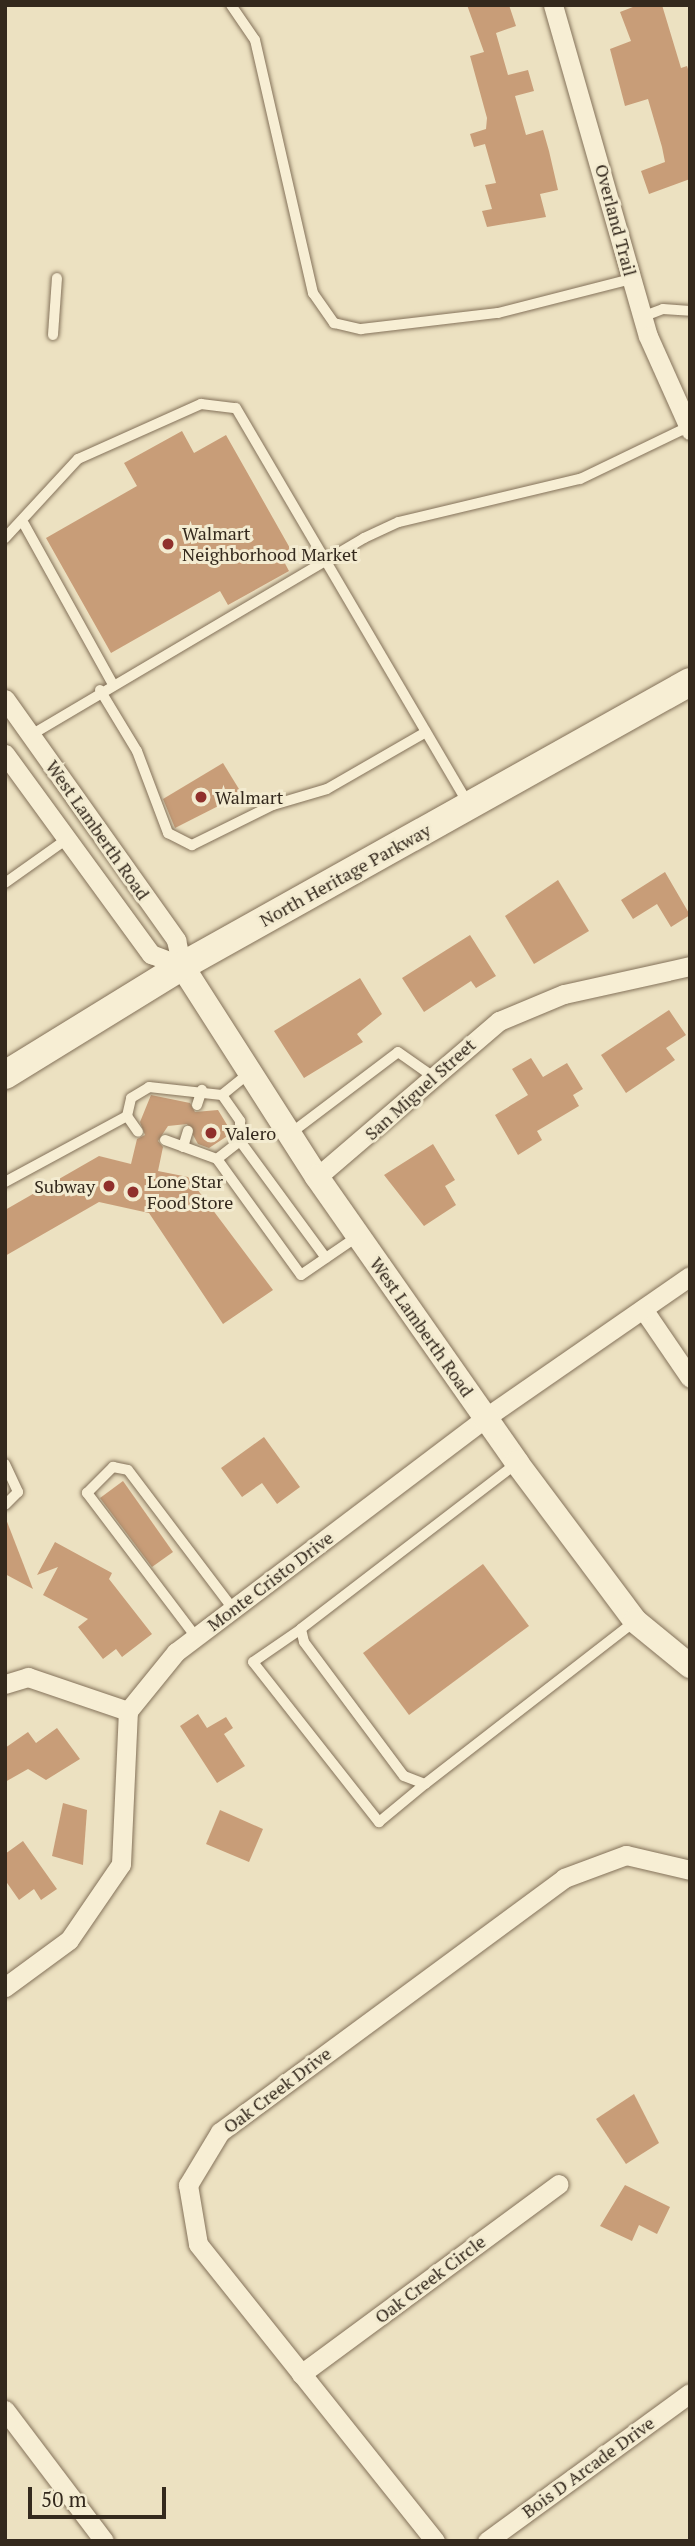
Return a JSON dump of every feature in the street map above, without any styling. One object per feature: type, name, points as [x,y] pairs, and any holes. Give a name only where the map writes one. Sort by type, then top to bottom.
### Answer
[{"type":"main road","name":"North Heritage Parkway","points":[[5,1075],[183,966],[690,682]]},
{"type":"street","name":"Overland Trail","points":[[553,5],[642,317],[689,428]]},
{"type":"street","name":"West Lamberth Road","points":[[5,699],[176,940],[183,966],[317,1177],[485,1418],[635,1621],[690,1667]]},
{"type":"street","name":"West Lamberth Road","points":[[5,754],[151,954],[183,966]]},
{"type":"street","name":"San Miguel Street","points":[[317,1177],[499,1021],[564,994],[690,966]]},
{"type":"street","name":"Monte Cristo Drive","points":[[128,1711],[196,1637],[485,1418],[690,1276]]},
{"type":"street","points":[[643,1309],[690,1378]]},
{"type":"street","points":[[5,1684],[28,1677],[128,1711],[121,1864],[69,1940],[5,1987]]},
{"type":"street","name":"Oak Creek Drive","points":[[435,2541],[198,2244],[188,2185],[220,2132],[564,1878],[626,1854],[690,1870]]},
{"type":"street","name":"Oak Creek Circle","points":[[301,2374],[559,2184]]},
{"type":"street","name":"Bois D Arcade Drive","points":[[487,2541],[690,2393]]},
{"type":"street","points":[[5,2410],[104,2541]]},
{"type":"lane","points":[[231,5],[255,40],[313,293],[334,323],[361,329],[498,313],[631,279]]},
{"type":"lane","points":[[53,335],[57,278]]},
{"type":"lane","points":[[642,317],[663,309],[690,311]]},
{"type":"lane","points":[[5,538],[24,524],[78,459],[220,402],[251,424],[469,806]]},
{"type":"lane","points":[[31,735],[100,690],[327,558],[399,522],[580,479],[689,428]]},
{"type":"lane","points":[[24,524],[112,683]]},
{"type":"lane","points":[[100,690],[137,751],[168,832],[192,845],[273,805],[327,789],[426,732]]},
{"type":"lane","points":[[5,883],[67,839]]},
{"type":"lane","points":[[290,1134],[398,1052],[432,1076]]},
{"type":"lane","points":[[222,1095],[250,1072]]},
{"type":"lane","points":[[197,1105],[202,1090]]},
{"type":"lane","points":[[138,1132],[128,1116],[131,1098],[161,1092],[202,1090],[222,1095],[240,1121],[240,1141],[326,1258]]},
{"type":"lane","points":[[5,1182],[128,1116]]},
{"type":"lane","points":[[183,1147],[188,1131]]},
{"type":"lane","points":[[165,1140],[217,1158],[300,1275],[358,1236]]},
{"type":"lane","points":[[217,1158],[240,1141]]},
{"type":"lane","points":[[517,1463],[301,1629],[253,1662],[379,1822],[635,1621]]},
{"type":"lane","points":[[5,1464],[18,1492],[5,1505]]},
{"type":"lane","points":[[196,1637],[87,1493],[113,1467],[128,1470],[233,1609]]},
{"type":"lane","points":[[301,1629],[304,1642],[404,1776],[425,1784]]},
{"type":"building","points":[[467,5],[509,5],[516,26],[496,33],[508,75],[528,70],[534,91],[515,96],[526,135],[543,130],[549,151],[558,190],[540,194],[546,217],[487,227],[482,211],[492,209],[485,185],[496,183],[485,144],[474,147],[470,134],[486,129],[487,118],[470,56],[484,52]]},
{"type":"building","points":[[638,5],[662,5],[681,68],[687,66],[690,75],[690,179],[649,194],[641,171],[665,162],[662,147],[648,99],[625,106],[610,49],[631,41],[620,12]]},
{"type":"building","name":"Walmart Neighborhood Market","points":[[182,431],[194,453],[226,435],[291,550],[281,556],[289,571],[228,605],[220,591],[111,653],[46,538],[137,486],[124,463]]},
{"type":"building","name":"Walmart","points":[[223,763],[242,794],[175,828],[163,799]]},
{"type":"building","points":[[665,872],[690,915],[671,927],[657,904],[633,919],[621,900]]},
{"type":"building","points":[[558,880],[589,931],[534,964],[505,916]]},
{"type":"building","points":[[470,935],[496,976],[476,988],[471,981],[424,1012],[402,978]]},
{"type":"building","points":[[360,978],[382,1014],[357,1034],[363,1042],[304,1078],[274,1031]]},
{"type":"building","points":[[669,1010],[686,1035],[666,1048],[675,1060],[626,1093],[601,1055]]},
{"type":"building","points":[[531,1058],[543,1077],[567,1063],[583,1089],[573,1095],[579,1106],[537,1131],[542,1140],[518,1155],[495,1115],[528,1095],[512,1069]]},
{"type":"building","points":[[151,1095],[190,1103],[195,1112],[218,1110],[232,1133],[209,1148],[198,1144],[187,1124],[168,1126],[158,1141],[163,1147],[158,1171],[188,1177],[273,1290],[223,1324],[149,1213],[99,1202],[5,1256],[5,1210],[99,1156],[131,1164],[137,1139],[145,1135],[140,1122]]},
{"type":"building","points":[[433,1144],[455,1180],[445,1186],[456,1205],[424,1226],[384,1175]]},
{"type":"building","points":[[264,1437],[300,1487],[277,1504],[262,1483],[242,1497],[221,1468]]},
{"type":"building","points":[[123,1481],[173,1552],[152,1567],[100,1498]]},
{"type":"building","points":[[6,1519],[33,1589],[5,1574]]},
{"type":"building","points":[[55,1542],[112,1573],[109,1579],[152,1634],[122,1657],[116,1649],[103,1659],[78,1627],[88,1619],[43,1595],[58,1567],[37,1575]]},
{"type":"building","points":[[483,1564],[529,1626],[409,1715],[363,1653]]},
{"type":"building","points":[[198,1714],[207,1728],[226,1717],[233,1728],[224,1734],[245,1766],[217,1783],[180,1726]]},
{"type":"building","points":[[57,1728],[80,1759],[46,1780],[28,1769],[5,1782],[5,1748],[28,1732],[36,1743]]},
{"type":"building","points":[[63,1803],[87,1810],[83,1865],[52,1856]]},
{"type":"building","points":[[220,1810],[263,1829],[249,1862],[206,1844]]},
{"type":"building","points":[[23,1841],[57,1889],[41,1900],[34,1889],[19,1900],[5,1880],[5,1854]]},
{"type":"building","points":[[634,2094],[659,2143],[626,2164],[596,2119]]},
{"type":"building","points":[[625,2185],[670,2207],[657,2234],[639,2225],[632,2241],[600,2226]]},
{"type":"place","name":"Walmart Neighborhood Market","points":[[168,544]]},
{"type":"place","name":"Walmart","points":[[201,797]]},
{"type":"place","name":"Valero","points":[[211,1133]]},
{"type":"place","name":"Subway","points":[[109,1186]]},
{"type":"place","name":"Lone Star Food Store","points":[[133,1192]]}]
